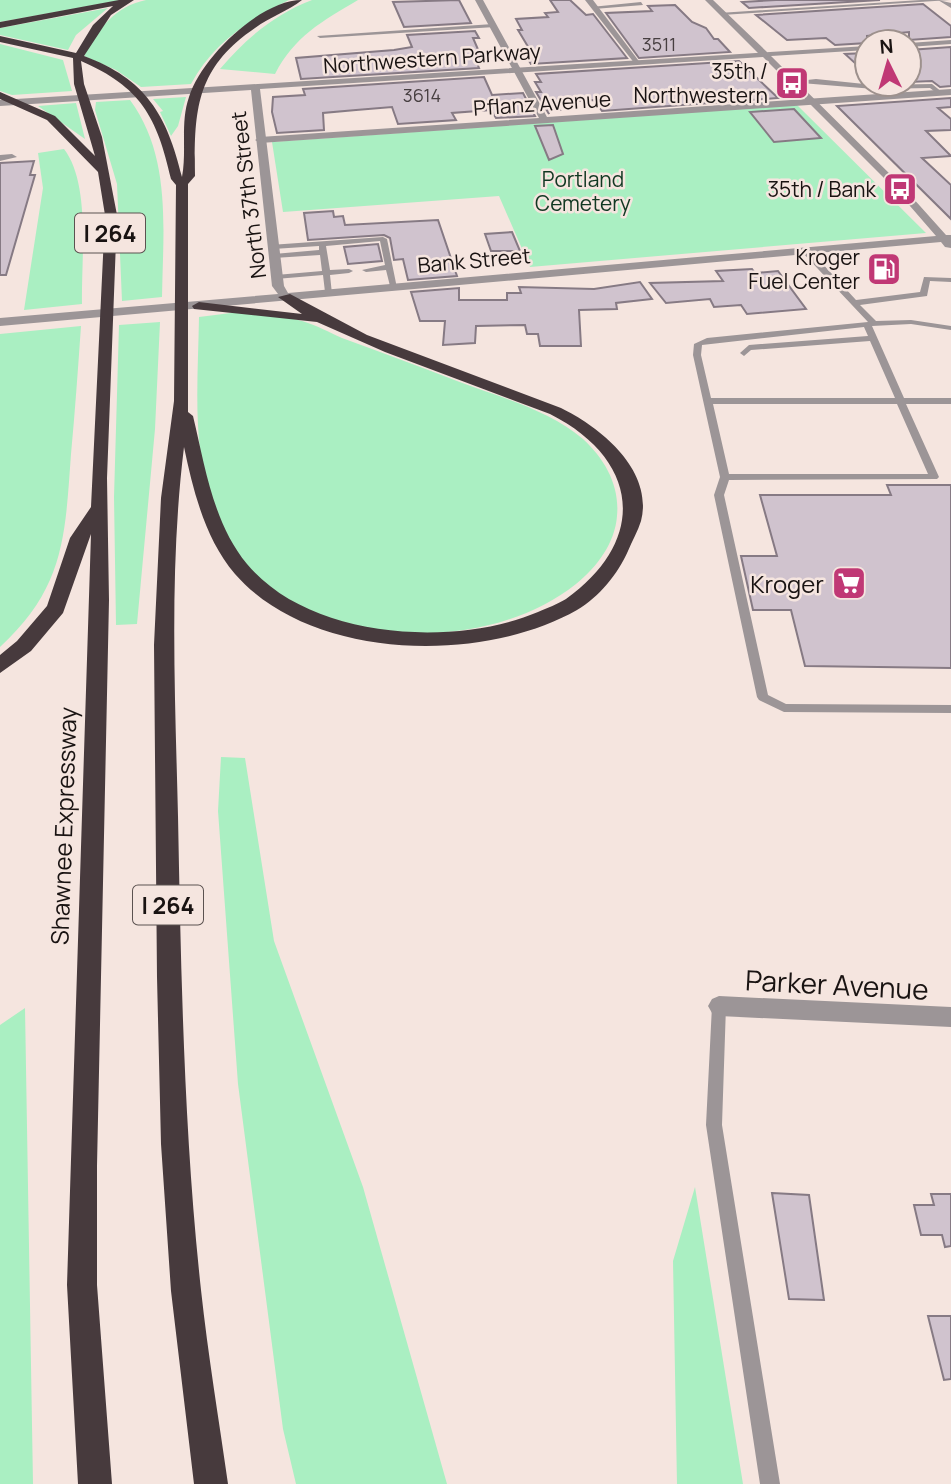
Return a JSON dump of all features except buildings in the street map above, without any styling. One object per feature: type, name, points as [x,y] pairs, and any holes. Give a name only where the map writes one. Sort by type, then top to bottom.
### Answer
[{"type":"highway","name":"Shawnee Expressway","points":[[96,1484],[82,1258],[100,600],[99,509],[111,215],[97,137],[79,85],[76,61],[86,40],[108,13],[130,0]]},
{"type":"highway","points":[[0,24],[130,0]]},
{"type":"highway","points":[[0,39],[50,49],[83,60],[125,82],[150,106],[162,127],[177,179],[182,184],[189,176],[192,107],[206,70],[241,34],[298,0]]},
{"type":"highway","points":[[0,95],[33,108],[66,131],[103,171]]},
{"type":"highway","name":"I 264","points":[[182,184],[182,401],[169,498],[164,645],[169,977],[175,1144],[186,1291],[211,1484]]},
{"type":"highway","points":[[182,401],[205,502],[220,538],[258,587],[311,620],[384,639],[413,641],[470,638],[547,615],[568,604],[603,578],[625,547],[633,508],[626,474],[602,442],[575,421],[545,406],[330,323],[285,297]]},
{"type":"highway","points":[[199,306],[279,313],[330,323]]},
{"type":"highway","points":[[0,666],[24,646],[56,608],[79,538],[99,509]]},
{"type":"street","points":[[479,0],[545,121]]},
{"type":"street","points":[[709,0],[900,189],[949,242]]},
{"type":"street","points":[[944,0],[951,6]]},
{"type":"street","points":[[592,3],[638,62]]},
{"type":"street","points":[[923,44],[951,42]]},
{"type":"street","name":"Northwestern Parkway","points":[[0,103],[853,49]]},
{"type":"street","name":"North 37th Street","points":[[255,86],[276,277],[285,297]]},
{"type":"street","name":"Pflanz Avenue","points":[[260,141],[951,92]]},
{"type":"street","points":[[0,158],[12,157]]},
{"type":"street","name":"Bank Street","points":[[0,322],[806,250],[949,242]]},
{"type":"street","name":"Parker Avenue","points":[[719,1006],[951,1017]]},
{"type":"lane","points":[[722,13],[944,0]]},
{"type":"lane","points":[[592,3],[641,4]]},
{"type":"lane","points":[[320,36],[493,26]]},
{"type":"lane","points":[[792,82],[817,81],[874,87],[932,86],[940,93]]},
{"type":"lane","points":[[274,252],[383,239],[394,286]]},
{"type":"lane","points":[[322,248],[329,292]]},
{"type":"lane","points":[[725,477],[934,477],[873,338],[870,325],[855,303],[827,277],[806,250]]},
{"type":"lane","points":[[366,270],[390,267]]},
{"type":"lane","points":[[276,277],[349,271]]},
{"type":"lane","points":[[855,303],[924,294],[927,279],[951,279]]},
{"type":"lane","points":[[951,328],[911,321],[698,344],[696,349],[725,477],[719,495],[763,697],[784,708],[951,709]]},
{"type":"lane","points":[[744,353],[749,348],[873,338]]},
{"type":"lane","points":[[708,401],[951,401]]},
{"type":"lane","points":[[719,1006],[715,1125],[770,1484]]},
{"type":"green space","points":[[0,0],[122,0],[0,22]]},
{"type":"green space","points":[[146,0],[289,0],[233,34],[210,57],[191,84],[141,87],[116,70],[84,56],[96,36],[116,13]]},
{"type":"green space","points":[[312,0],[358,0],[310,31],[291,50],[275,74],[220,69],[262,28],[286,12]]},
{"type":"green space","points":[[108,8],[76,35],[68,50],[0,35],[0,28]]},
{"type":"green space","points":[[0,44],[63,60],[72,91],[12,95],[0,91]]},
{"type":"green space","points":[[186,97],[178,126],[171,136],[160,112],[163,111],[153,99]]},
{"type":"green space","points":[[130,100],[153,145],[159,170],[163,220],[162,297],[122,301],[117,184],[95,110],[96,102]]},
{"type":"green space","points":[[76,103],[85,139],[38,106]]},
{"type":"green space","name":"Portland Cemetery","points":[[797,105],[926,233],[530,267],[499,196],[283,212],[272,142]]},
{"type":"green space","points":[[64,149],[78,182],[81,202],[82,304],[24,310],[43,188],[38,153]]},
{"type":"green space","points":[[239,312],[287,317],[308,323],[523,405],[569,429],[598,455],[616,494],[616,526],[604,554],[576,584],[547,603],[514,618],[478,628],[441,633],[367,629],[332,620],[285,599],[249,568],[229,542],[215,514],[202,466],[197,391],[199,317]]},
{"type":"green space","points":[[160,322],[155,429],[137,624],[116,625],[114,497],[119,325]]},
{"type":"green space","points":[[81,326],[67,510],[58,559],[38,603],[0,647],[0,334]]},
{"type":"green space","points":[[221,757],[245,758],[274,941],[363,1187],[447,1484],[296,1484],[283,1429],[238,1084],[218,811]]},
{"type":"green space","points":[[25,1008],[33,1484],[0,1484],[0,1025]]},
{"type":"green space","points":[[695,1187],[743,1484],[677,1484],[673,1261]]},
{"type":"place","name":"35th / Northwestern","points":[[792,83]]},
{"type":"place","name":"35th / Bank","points":[[900,189]]},
{"type":"place","name":"Kroger Fuel Center","points":[[884,269]]},
{"type":"place","name":"Kroger","points":[[849,583]]}]
